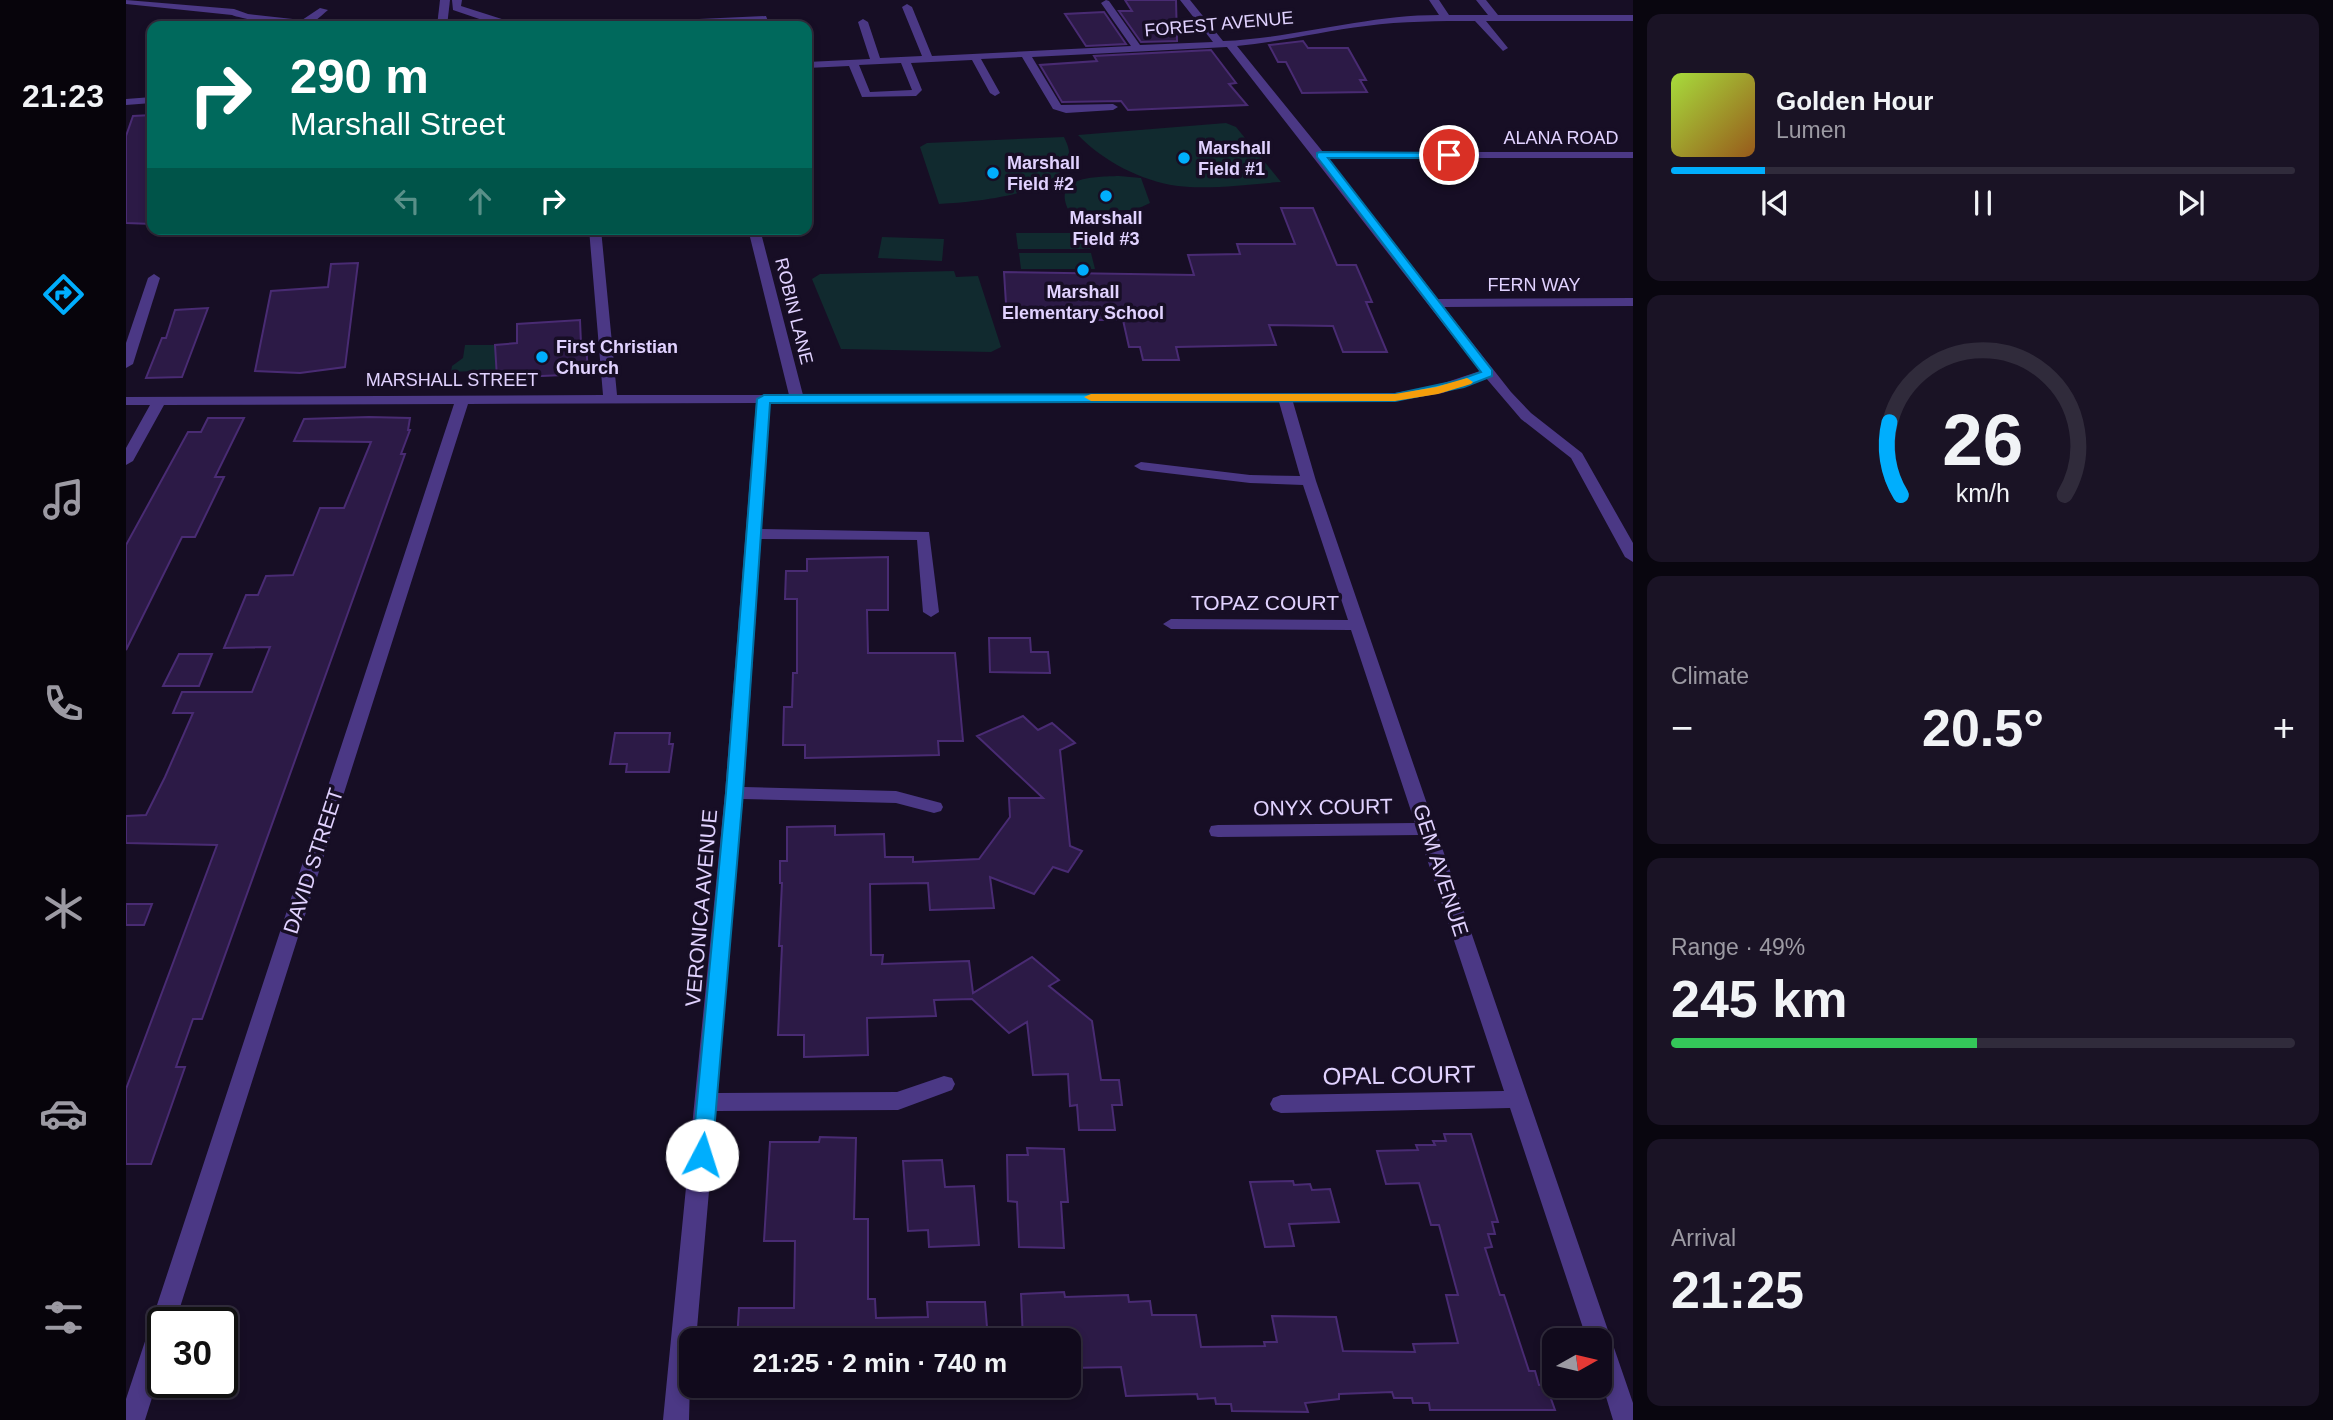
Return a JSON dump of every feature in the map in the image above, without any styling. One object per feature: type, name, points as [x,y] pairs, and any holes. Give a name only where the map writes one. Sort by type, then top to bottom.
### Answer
[{"type":"street","points":[[443,21],[445,0]]},
{"type":"street","points":[[457,0],[456,8],[498,21]]},
{"type":"street","points":[[1185,0],[1320,155],[1488,373],[1526,416],[1577,456],[1633,557]]},
{"type":"street","points":[[1434,0],[1446,18]]},
{"type":"street","points":[[1481,0],[1495,18]]},
{"type":"street","points":[[126,1],[234,12],[246,17],[274,21]]},
{"type":"street","points":[[1106,3],[1137,48]]},
{"type":"street","points":[[1588,6],[1597,18]]},
{"type":"street","points":[[907,8],[928,59]]},
{"type":"street","points":[[308,21],[323,10]]},
{"type":"street","name":"FOREST AVENUE","points":[[812,65],[1225,44],[1280,39],[1365,23],[1446,18],[1633,18]]},
{"type":"street","points":[[1478,18],[1503,48]]},
{"type":"street","points":[[720,21],[764,21]]},
{"type":"street","points":[[863,22],[876,62]]},
{"type":"street","points":[[1025,54],[1057,107],[1066,110],[1113,107]]},
{"type":"street","points":[[975,57],[995,93]]},
{"type":"street","points":[[853,63],[863,92],[870,97],[916,93],[918,90],[905,60]]},
{"type":"street","points":[[126,102],[147,100]]},
{"type":"street","name":"ALANA ROAD","points":[[1320,155],[1633,155]]},
{"type":"street","points":[[596,235],[610,399]]},
{"type":"street","name":"ROBIN LANE","points":[[756,235],[797,398]]},
{"type":"street","points":[[126,364],[154,278]]},
{"type":"street","name":"FERN WAY","points":[[1434,303],[1633,302]]},
{"type":"street","name":"MARSHALL STREET","points":[[126,401],[764,399],[927,391],[1065,390],[1285,398],[1406,397],[1460,384],[1488,373]]},
{"type":"street","points":[[347,400],[353,384]]},
{"type":"street","points":[[393,400],[398,385]]},
{"type":"street","name":"GEM AVENUE","points":[[1285,398],[1309,481],[1596,1328]]},
{"type":"street","name":"VERONICA AVENUE","points":[[676,1420],[734,793],[764,399]]},
{"type":"street","name":"DAVID STREET","points":[[168,1307],[462,400]]},
{"type":"street","points":[[126,461],[159,401]]},
{"type":"street","points":[[1141,466],[1250,479],[1309,481]]},
{"type":"street","points":[[755,534],[924,535],[931,612]]},
{"type":"street","name":"TOPAZ COURT","points":[[1171,624],[1358,625]]},
{"type":"street","points":[[734,793],[896,797],[934,807]]},
{"type":"street","name":"ONYX COURT","points":[[1218,831],[1427,829]]},
{"type":"street","points":[[707,1102],[898,1101],[944,1084]]},
{"type":"street","name":"OPAL COURT","points":[[1281,1104],[1518,1099]]},
{"type":"street","name":"DAVID STREET","points":[[131,1420],[147,1372]]},
{"type":"street","name":"GEM AVENUE","points":[[1612,1377],[1626,1420]]},
{"type":"green space","name":"Marshall Field #1","points":[[1226,123],[1236,127],[1281,182],[1203,187],[1178,186],[1150,180],[1111,161],[1078,135]]},
{"type":"green space","name":"Marshall Field #2","points":[[1064,137],[1069,152],[1064,167],[1052,178],[1015,194],[939,204],[920,147],[927,143]]},
{"type":"green space","name":"Marshall Field #3","points":[[1088,178],[1141,178],[1150,203],[1135,210],[1069,211],[1065,199],[1066,191],[1071,185]]},
{"type":"green space","points":[[1016,233],[1087,233],[1090,249],[1018,249]]},
{"type":"green space","points":[[882,237],[944,239],[942,261],[878,258]]},
{"type":"green space","points":[[1019,253],[1091,253],[1095,269],[1021,269]]},
{"type":"green space","points":[[954,271],[956,277],[978,276],[1001,347],[991,352],[841,349],[812,279],[820,274]]},
{"type":"green space","points":[[465,345],[495,345],[496,370],[451,372],[452,366],[463,358]]},
{"type":"building","points":[[1125,0],[1176,0],[1177,41],[1141,42],[1119,11],[1132,11]]},
{"type":"building","points":[[1104,12],[1126,44],[1086,46],[1065,14]]},
{"type":"building","points":[[1303,41],[1308,48],[1348,48],[1366,80],[1360,80],[1367,92],[1302,93],[1286,62],[1278,62],[1269,45]]},
{"type":"building","points":[[1211,50],[1236,83],[1229,84],[1247,105],[1128,110],[1121,101],[1062,102],[1040,65],[1097,61],[1094,56]]},
{"type":"building","points":[[147,115],[147,224],[126,223],[126,136],[133,116]]},
{"type":"building","points":[[1281,208],[1313,208],[1337,265],[1356,265],[1372,302],[1366,302],[1387,352],[1343,352],[1333,326],[1269,325],[1276,345],[1176,347],[1179,360],[1143,360],[1140,347],[1129,347],[1123,320],[1007,320],[1004,272],[1194,275],[1188,255],[1240,254],[1237,244],[1295,244]]},
{"type":"building","points":[[358,263],[345,367],[300,373],[255,371],[271,291],[328,287],[331,264]]},
{"type":"building","points":[[208,308],[182,377],[146,378],[162,338],[166,338],[175,310]]},
{"type":"building","name":"First Christian Church","points":[[580,320],[581,344],[586,345],[588,371],[564,375],[497,378],[495,345],[517,343],[517,324]]},
{"type":"building","points":[[208,418],[244,418],[215,477],[224,477],[195,537],[182,537],[126,650],[126,545],[188,432],[201,432]]},
{"type":"building","points":[[410,418],[410,430],[401,454],[405,454],[202,1019],[193,1019],[176,1067],[185,1067],[151,1164],[126,1164],[126,1089],[217,845],[126,843],[126,816],[146,815],[165,777],[193,713],[173,713],[182,692],[252,692],[270,647],[224,648],[246,595],[258,595],[266,576],[293,575],[320,508],[344,508],[371,442],[294,441],[304,419]]},
{"type":"building","points":[[888,557],[888,610],[867,610],[868,653],[955,653],[963,741],[938,741],[939,755],[805,758],[805,745],[783,745],[784,707],[792,707],[793,673],[797,673],[797,599],[785,599],[786,571],[807,571],[807,559]]},
{"type":"building","points":[[989,638],[1030,638],[1031,652],[1048,652],[1050,673],[990,672]]},
{"type":"building","points":[[179,654],[212,654],[199,686],[163,686]]},
{"type":"building","points":[[1023,716],[1038,730],[1052,723],[1075,743],[1060,750],[1070,846],[1082,851],[1068,872],[1053,867],[1034,894],[990,877],[994,908],[930,910],[928,883],[870,884],[871,955],[883,955],[882,964],[969,961],[973,993],[1032,957],[1059,980],[1049,986],[1092,1021],[1101,1080],[1119,1080],[1122,1105],[1112,1105],[1115,1130],[1079,1130],[1077,1105],[1070,1106],[1068,1074],[1033,1075],[1027,1022],[1009,1033],[972,999],[934,1000],[936,1016],[867,1018],[868,1055],[804,1057],[804,1035],[778,1035],[782,946],[779,946],[782,883],[780,861],[787,861],[787,827],[835,826],[835,835],[884,834],[885,857],[913,857],[913,862],[979,859],[1010,817],[1009,798],[1043,798],[977,736]]},
{"type":"building","points":[[615,733],[670,733],[669,744],[673,744],[669,772],[626,772],[627,764],[610,764]]},
{"type":"building","points":[[126,904],[152,904],[144,925],[126,925]]},
{"type":"building","points":[[1444,1134],[1471,1134],[1498,1222],[1492,1222],[1495,1234],[1488,1234],[1492,1247],[1485,1248],[1529,1371],[1535,1371],[1539,1385],[1542,1385],[1542,1398],[1551,1398],[1555,1410],[1430,1410],[1429,1403],[1413,1403],[1412,1398],[1394,1398],[1392,1392],[1339,1394],[1339,1399],[1305,1403],[1308,1412],[1232,1411],[1231,1404],[1216,1404],[1215,1398],[1198,1399],[1197,1394],[1126,1396],[1121,1367],[1081,1368],[1081,1328],[1022,1328],[1021,1294],[1064,1292],[1065,1297],[1128,1295],[1129,1302],[1150,1301],[1152,1315],[1196,1315],[1201,1347],[1265,1346],[1264,1342],[1277,1342],[1272,1316],[1336,1317],[1343,1351],[1415,1352],[1413,1344],[1458,1343],[1446,1295],[1458,1295],[1439,1225],[1431,1225],[1419,1183],[1386,1184],[1377,1151],[1418,1150],[1416,1145],[1435,1145],[1433,1141],[1446,1141]]},
{"type":"building","points":[[820,1137],[856,1138],[854,1219],[868,1219],[868,1299],[875,1299],[876,1318],[928,1317],[927,1302],[985,1302],[987,1328],[738,1328],[739,1308],[794,1308],[795,1241],[764,1241],[770,1142],[819,1142]]},
{"type":"building","points":[[1027,1148],[1064,1149],[1068,1202],[1061,1202],[1064,1248],[1019,1247],[1017,1202],[1008,1201],[1007,1155],[1028,1155]]},
{"type":"building","points":[[942,1160],[945,1187],[974,1186],[979,1245],[929,1247],[928,1230],[908,1231],[903,1161]]},
{"type":"building","points":[[1293,1181],[1294,1185],[1310,1184],[1312,1190],[1330,1189],[1339,1222],[1289,1224],[1294,1246],[1265,1247],[1250,1182]]},
{"type":"slow traffic","points":[[1091,397],[1395,397],[1417,395],[1467,382]]},
{"type":"place","name":"Marshall Field #1","points":[[1184,158]]},
{"type":"place","name":"Marshall Field #2","points":[[993,173]]},
{"type":"place","name":"Marshall Field #3","points":[[1106,196]]},
{"type":"place","name":"Marshall Elementary School","points":[[1083,270]]},
{"type":"place","name":"First Christian Church","points":[[542,357]]},
{"type":"route","points":[[702,1155],[734,793],[764,399],[1395,397],[1417,395],[1460,384],[1488,373],[1320,155],[1449,155]]}]
